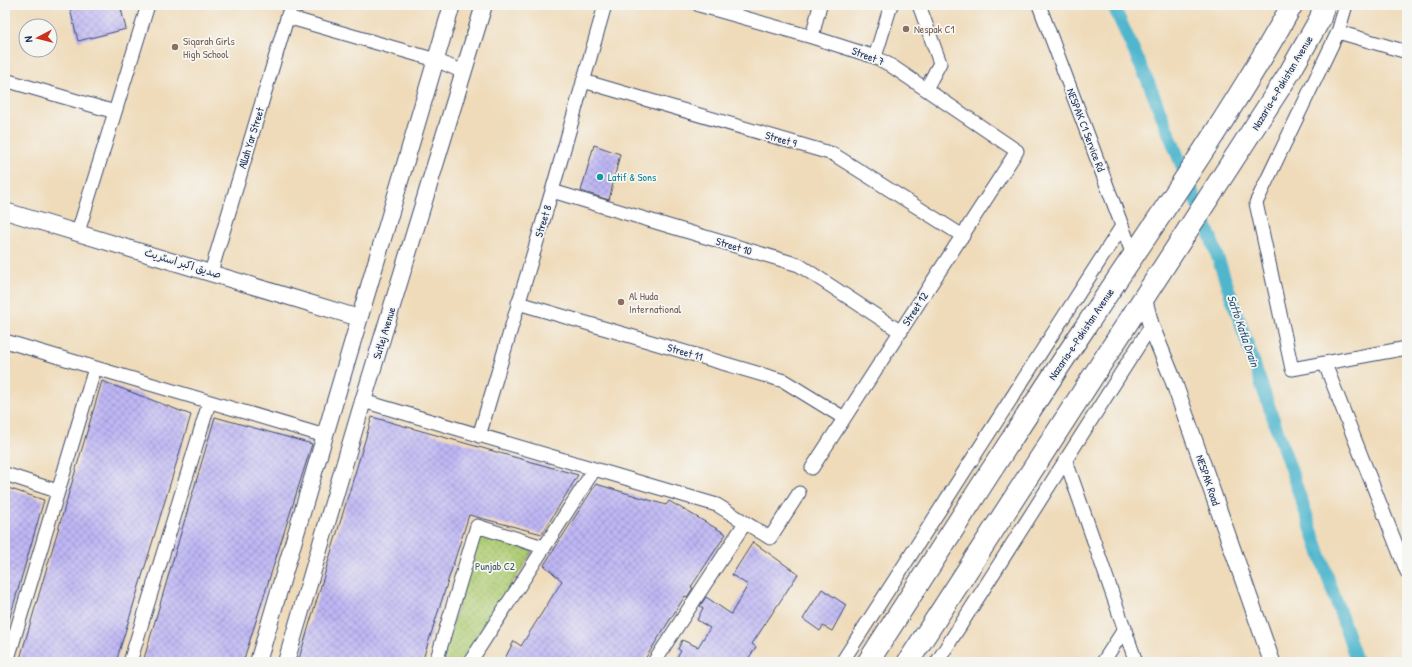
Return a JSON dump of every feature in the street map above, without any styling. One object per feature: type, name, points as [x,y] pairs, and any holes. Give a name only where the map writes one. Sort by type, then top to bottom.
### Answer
[{"type":"main road","name":"Nazaria-e-Pakistan Avenue","points":[[868,662],[1035,402],[1211,138],[1269,47],[1292,5]]},
{"type":"main road","name":"Nazaria-e-Pakistan Avenue","points":[[908,662],[1290,72],[1320,19],[1324,5]]},
{"type":"street","points":[[78,232],[148,5]]},
{"type":"street","points":[[258,662],[452,5]]},
{"type":"street","name":"Sutlej Avenue","points":[[288,656],[363,401],[484,5]]},
{"type":"street","name":"Street 8","points":[[479,436],[552,191],[605,5]]},
{"type":"street","name":"Street 7","points":[[698,5],[739,11],[812,37],[875,57],[890,65],[1017,151]]},
{"type":"street","points":[[812,37],[820,5]]},
{"type":"street","points":[[875,57],[891,5]]},
{"type":"street","points":[[919,5],[940,63],[926,89]]},
{"type":"street","name":"NESPAK C1 Service Rd","points":[[1038,5],[1133,255]]},
{"type":"street","points":[[1346,5],[1338,32],[1256,203],[1292,369],[1406,349]]},
{"type":"street","points":[[287,8],[436,60],[463,72]]},
{"type":"street","name":"Allah Yar Street","points":[[211,272],[287,8]]},
{"type":"street","points":[[1338,32],[1407,52]]},
{"type":"street","points":[[5,80],[115,112]]},
{"type":"street","name":"Street 9","points":[[583,81],[833,154],[963,236]]},
{"type":"street","name":"Street 12","points":[[812,468],[1017,151]]},
{"type":"street","name":"Street 10","points":[[552,191],[799,265],[901,332]]},
{"type":"street","name":"صدیق اکبر اسٹریٹ","points":[[5,211],[211,272],[359,318]]},
{"type":"street","points":[[842,662],[1122,226]]},
{"type":"street","name":"NESPAK Road","points":[[1144,299],[1151,326],[1172,377],[1272,662]]},
{"type":"street","name":"Street 11","points":[[518,303],[784,381],[844,418]]},
{"type":"street","points":[[937,662],[1151,326]]},
{"type":"street","points":[[5,342],[325,436]]},
{"type":"street","points":[[1325,364],[1407,572]]},
{"type":"street","points":[[7,662],[95,368]]},
{"type":"street","points":[[363,401],[717,505],[770,538],[799,493]]},
{"type":"street","points":[[130,662],[209,403]]},
{"type":"street","points":[[1066,461],[1136,662]]},
{"type":"street","points":[[470,662],[594,470]]},
{"type":"street","points":[[5,474],[58,491]]},
{"type":"street","points":[[654,662],[745,523]]},
{"type":"street","points":[[436,662],[477,526],[543,548]]},
{"type":"street","points":[[1103,662],[1125,628]]},
{"type":"street","points":[[265,640],[288,656]]},
{"type":"green space","name":"Punjab C2","points":[[478,535],[533,551],[461,662],[442,662]]},
{"type":"building","points":[[69,5],[120,5],[126,29],[78,41]]},
{"type":"building","name":"Latif & Sons","points":[[594,145],[620,154],[609,200],[581,191]]},
{"type":"building","points":[[102,381],[191,415],[116,662],[19,662]]},
{"type":"building","points":[[215,417],[312,444],[243,662],[143,662]]},
{"type":"building","points":[[372,417],[578,475],[542,534],[469,515],[422,662],[298,662]]},
{"type":"building","points":[[596,484],[666,505],[669,501],[726,534],[691,587],[693,588],[687,597],[685,596],[643,662],[503,662],[514,641],[521,646],[562,581],[544,565]]},
{"type":"building","points":[[5,487],[44,500],[8,624],[5,624]]},
{"type":"building","points":[[753,542],[798,574],[752,644],[756,647],[746,662],[674,662],[681,651],[678,649],[682,640],[698,647],[710,628],[697,620],[703,608],[700,606],[706,597],[731,614],[748,585],[732,575]]},
{"type":"building","points":[[822,589],[846,605],[832,631],[823,626],[820,631],[803,619]]},
{"type":"waterway","name":"Satto Katla Drain","points":[[1113,5],[1149,84],[1211,238],[1357,662]]},
{"type":"place","name":"Nespak C1","points":[[906,29]]},
{"type":"place","name":"Siqarah Girls High School","points":[[175,47]]},
{"type":"place","name":"Latif & Sons","points":[[600,177]]},
{"type":"place","name":"Al Huda International","points":[[621,302]]}]
